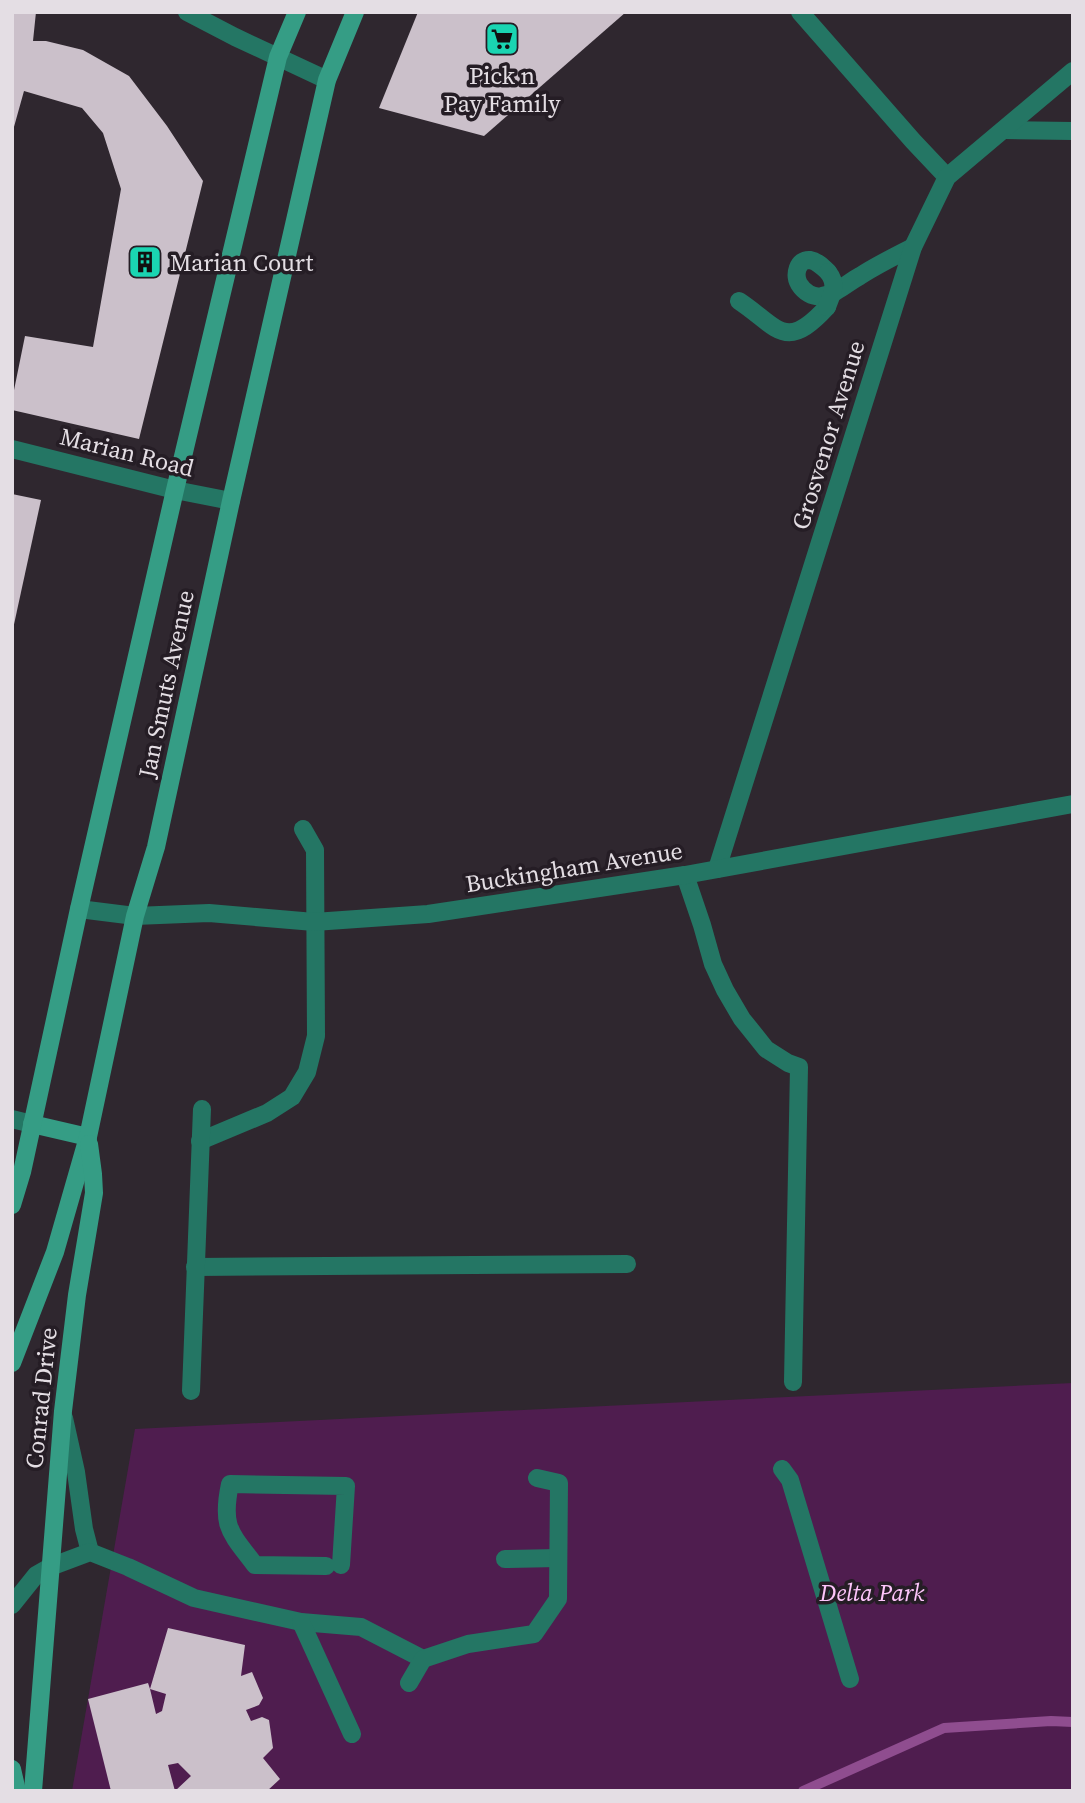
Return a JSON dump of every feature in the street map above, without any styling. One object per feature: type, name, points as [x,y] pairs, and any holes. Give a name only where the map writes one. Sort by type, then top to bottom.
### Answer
[{"type":"main road","name":"Jan Smuts Avenue","points":[[12,1205],[22,1172],[175,490],[278,57],[297,12]]},
{"type":"main road","name":"Jan Smuts Avenue","points":[[12,1363],[55,1252],[88,1137],[135,916],[156,847],[327,80],[355,12]]},
{"type":"main road","points":[[32,1124],[88,1137]]},
{"type":"main road","name":"Conrad Drive","points":[[33,1791],[63,1411],[77,1295],[93,1203],[93,1174],[88,1137]]},
{"type":"main road","points":[[12,1769],[17,1791]]},
{"type":"street","points":[[187,12],[327,80]]},
{"type":"street","points":[[800,12],[947,177]]},
{"type":"street","name":"Grosvenor Avenue","points":[[718,869],[913,247],[947,177],[1073,71]]},
{"type":"street","points":[[1004,130],[1073,131]]},
{"type":"street","points":[[739,301],[776,330],[786,333],[796,331],[827,307],[835,288],[833,278],[814,261],[808,260],[799,264],[797,278],[800,286],[810,295],[820,297],[837,292],[913,247]]},
{"type":"street","name":"Marian Road","points":[[12,449],[175,490],[231,501]]},
{"type":"street","name":"Buckingham Avenue","points":[[79,909],[135,916],[209,913],[314,922],[428,914],[685,875],[1073,804]]},
{"type":"street","points":[[200,1141],[267,1113],[292,1097],[307,1072],[316,1036],[315,850],[303,829]]},
{"type":"street","points":[[685,875],[712,964],[742,1019],[766,1049],[799,1067],[793,1382]]},
{"type":"street","points":[[191,1391],[202,1109]]},
{"type":"street","points":[[12,1119],[32,1124]]},
{"type":"street","points":[[195,1267],[627,1264]]},
{"type":"street","points":[[63,1411],[90,1552]]},
{"type":"street","points":[[782,1469],[790,1480],[850,1679]]},
{"type":"street","points":[[409,1683],[423,1659],[468,1644],[534,1634],[558,1600],[559,1483],[537,1478]]},
{"type":"street","points":[[230,1484],[346,1486],[334,1565],[255,1565],[229,1531],[225,1505],[230,1484]]},
{"type":"street","points":[[12,1605],[36,1575],[90,1552],[194,1598],[301,1622],[361,1627],[423,1659]]},
{"type":"street","points":[[505,1559],[558,1558]]},
{"type":"street","points":[[301,1622],[352,1734]]},
{"type":"green space","name":"Delta Park","points":[[1073,1383],[1073,1791],[72,1791],[135,1429]]},
{"type":"building","name":"Marian Court","points":[[12,12],[36,12],[33,41],[46,41],[83,50],[129,76],[167,126],[203,181],[139,439],[12,410],[25,336],[93,347],[121,189],[103,133],[82,108],[24,91],[12,134]]},
{"type":"building","points":[[418,12],[626,12],[484,136],[379,108]]},
{"type":"building","points":[[12,494],[41,500],[13,629],[12,629]]},
{"type":"building","points":[[168,1628],[245,1645],[241,1676],[252,1672],[263,1698],[259,1705],[246,1710],[251,1721],[262,1717],[269,1720],[273,1748],[263,1758],[280,1779],[267,1791],[175,1791],[111,1791],[88,1699],[148,1683],[150,1689]],"holes":[[[150,1689],[166,1694],[162,1711],[156,1714]],[[178,1763],[191,1776],[175,1791],[168,1765]]]},
{"type":"waterway","points":[[803,1791],[944,1728],[1073,1722]]},
{"type":"place","name":"Pick n Pay Family","points":[[502,39]]},
{"type":"place","name":"Marian Court","points":[[145,262]]}]
